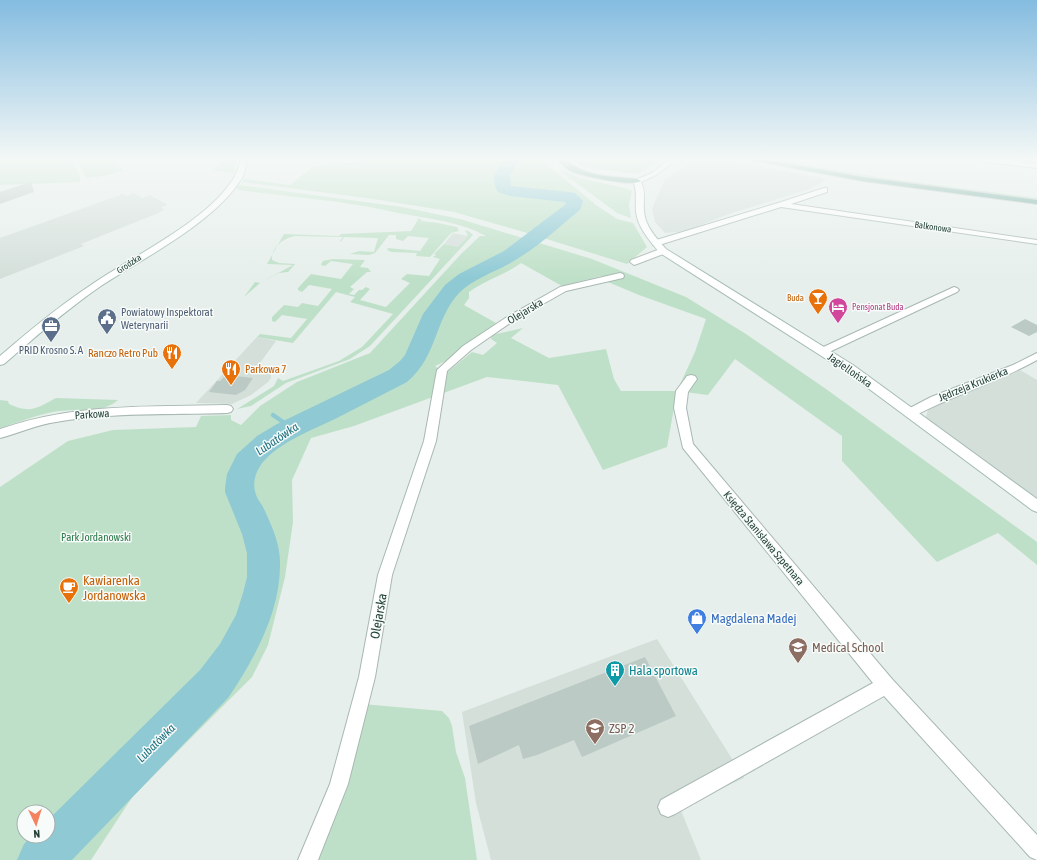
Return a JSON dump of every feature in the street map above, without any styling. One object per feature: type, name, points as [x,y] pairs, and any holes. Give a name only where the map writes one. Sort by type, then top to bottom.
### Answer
[{"type":"main road","points":[[1007,198],[1037,202]]},
{"type":"street","name":"Grodzka","points":[[0,362],[44,322],[188,226],[208,211],[221,198]]},
{"type":"street","name":"Jagiellońska","points":[[641,198],[640,214],[660,247],[849,368],[1037,506]]},
{"type":"street","points":[[634,262],[660,247],[801,198]]},
{"type":"street","name":"Balkonowa","points":[[782,205],[1037,242]]},
{"type":"street","name":"Olejarska","points":[[308,860],[339,784],[367,677],[385,575],[430,441],[438,369],[510,319],[563,289],[620,276]]},
{"type":"street","points":[[822,351],[954,290]]},
{"type":"street","name":"Jędrzeja Krukierka","points":[[910,413],[935,400],[1017,367],[1037,356]]},
{"type":"street","name":"Księdza Stanisława Szpetnara","points":[[691,379],[682,391],[680,408],[687,445],[886,685],[1037,850]]},
{"type":"street","name":"Parkowa","points":[[0,434],[12,429],[62,416],[130,411],[227,409]]},
{"type":"street","points":[[668,807],[886,685]]},
{"type":"shaded area","points":[[111,198],[156,198],[168,205],[161,207],[164,210],[156,214],[81,244],[84,246],[0,279],[0,238]]},
{"type":"shaded area","points":[[657,198],[780,198],[729,214],[686,231],[665,233],[655,222],[652,209]]},
{"type":"shaded area","points":[[453,233],[468,236],[458,247],[444,244]]},
{"type":"shaded area","points":[[257,337],[276,341],[260,363],[271,373],[271,378],[268,382],[251,395],[232,404],[196,403]]},
{"type":"shaded area","points":[[1020,370],[1037,380],[1037,498],[925,420],[929,407]]},
{"type":"shaded area","name":"ZSP 2","points":[[657,639],[744,778],[680,808],[701,860],[491,860],[476,803],[462,712]]},
{"type":"green space","name":"Park Jordanowski","points":[[307,198],[336,198],[402,207],[460,219],[592,259],[686,297],[746,334],[826,389],[1037,542],[1037,565],[998,533],[937,562],[842,461],[842,436],[735,359],[708,395],[677,391],[667,447],[603,470],[558,385],[487,377],[354,426],[311,438],[292,480],[293,522],[285,577],[268,645],[252,677],[133,796],[91,860],[0,860],[0,487],[68,441],[113,430],[196,427],[201,416],[231,415],[231,420],[241,425],[260,406],[297,382],[370,353],[461,254],[480,236],[486,236],[463,226],[439,220],[352,204]],"holes":[[[521,263],[562,286],[601,276],[608,282],[639,295],[706,319],[695,352],[677,391],[621,391],[614,379],[606,349],[549,358],[511,338],[523,328],[492,335],[491,339],[497,343],[483,355],[472,352],[445,374],[435,366],[448,360],[496,323],[464,305],[469,298],[469,292]]]},
{"type":"green space","points":[[367,198],[588,198],[617,219],[633,223],[647,247],[627,264],[454,212]]},
{"type":"green space","points":[[597,198],[630,198],[629,205],[631,218],[617,213]]},
{"type":"green space","points":[[1023,198],[1037,198],[1037,200]]},
{"type":"green space","points":[[419,218],[422,221],[457,227],[459,231],[451,233],[430,257],[416,256],[417,253],[391,252],[387,250],[388,248],[420,251],[429,238],[408,236],[403,241],[396,239],[396,235],[389,235],[375,253],[369,255],[350,254],[359,251],[374,252],[378,238],[344,237],[341,242],[340,241],[343,237],[295,236],[283,241],[277,246],[284,234],[339,236],[341,234],[411,231]]},
{"type":"green space","points":[[465,230],[473,235],[370,346],[350,359],[286,383],[251,406],[237,409],[274,386],[278,378],[283,381],[339,361],[362,347],[393,314],[350,302],[355,297],[336,292],[293,343],[257,337],[260,334],[291,338],[307,319],[282,315],[275,322],[272,321],[272,317],[284,305],[298,307],[302,303],[318,306],[332,289],[309,285],[302,292],[298,290],[298,288],[311,274],[341,279],[353,264],[331,261],[325,266],[321,265],[323,261],[333,259],[365,260],[360,267],[368,268],[371,272],[367,272],[350,287],[354,289],[349,294],[354,295],[359,290],[366,287],[370,289],[360,300],[386,307],[410,283],[401,279],[407,274],[429,276],[440,259],[433,257],[436,255],[434,254],[444,244],[458,247],[468,236]]},
{"type":"green space","points":[[273,254],[272,260],[279,263],[295,264],[288,272],[279,273],[260,283],[293,265],[267,264]]},
{"type":"green space","points":[[255,282],[260,283],[244,297]]},
{"type":"green space","points":[[56,398],[118,400],[104,408],[52,412],[0,428],[0,400],[8,401],[9,404],[23,409],[29,409],[39,407]]},
{"type":"green space","points":[[362,704],[442,711],[449,718],[452,726],[456,752],[465,778],[477,860],[308,860]]},
{"type":"building","points":[[0,198],[17,198],[0,204]]},
{"type":"building","points":[[1025,319],[1037,325],[1037,332],[1029,336],[1011,327]]},
{"type":"building","name":"Parkowa 7","points":[[226,375],[253,378],[245,390],[236,395],[209,392],[217,381],[220,381]]},
{"type":"building","name":"Hala sportowa","points":[[645,657],[676,716],[582,757],[574,740],[523,759],[519,745],[478,764],[469,726]]},
{"type":"waterway","name":"Lubatówka","points":[[40,860],[214,684],[233,657],[241,642],[256,610],[261,593],[264,560],[256,527],[240,492],[242,474],[245,465],[250,458],[276,436],[398,376],[409,367],[416,357],[434,314],[452,289],[466,278],[511,255],[574,206],[575,201],[571,198]]},
{"type":"waterway","points":[[273,415],[286,424],[289,430]]},
{"type":"place","name":"Buda","points":[[818,315]]},
{"type":"place","name":"Pensjonat Buda","points":[[838,324]]},
{"type":"place","name":"Powiatowy Inspektorat Weterynarii","points":[[107,335]]},
{"type":"place","name":"PRID Krosno S. A","points":[[51,343]]},
{"type":"place","name":"Ranczo Retro Pub","points":[[172,370]]},
{"type":"place","name":"Parkowa 7","points":[[231,386]]},
{"type":"place","name":"Kawiarenka Jordanowska","points":[[69,604]]},
{"type":"place","name":"Magdalena Madej","points":[[697,635]]},
{"type":"place","name":"Medical School","points":[[798,664]]},
{"type":"place","name":"Hala sportowa","points":[[615,687]]},
{"type":"place","name":"ZSP 2","points":[[595,745]]}]
